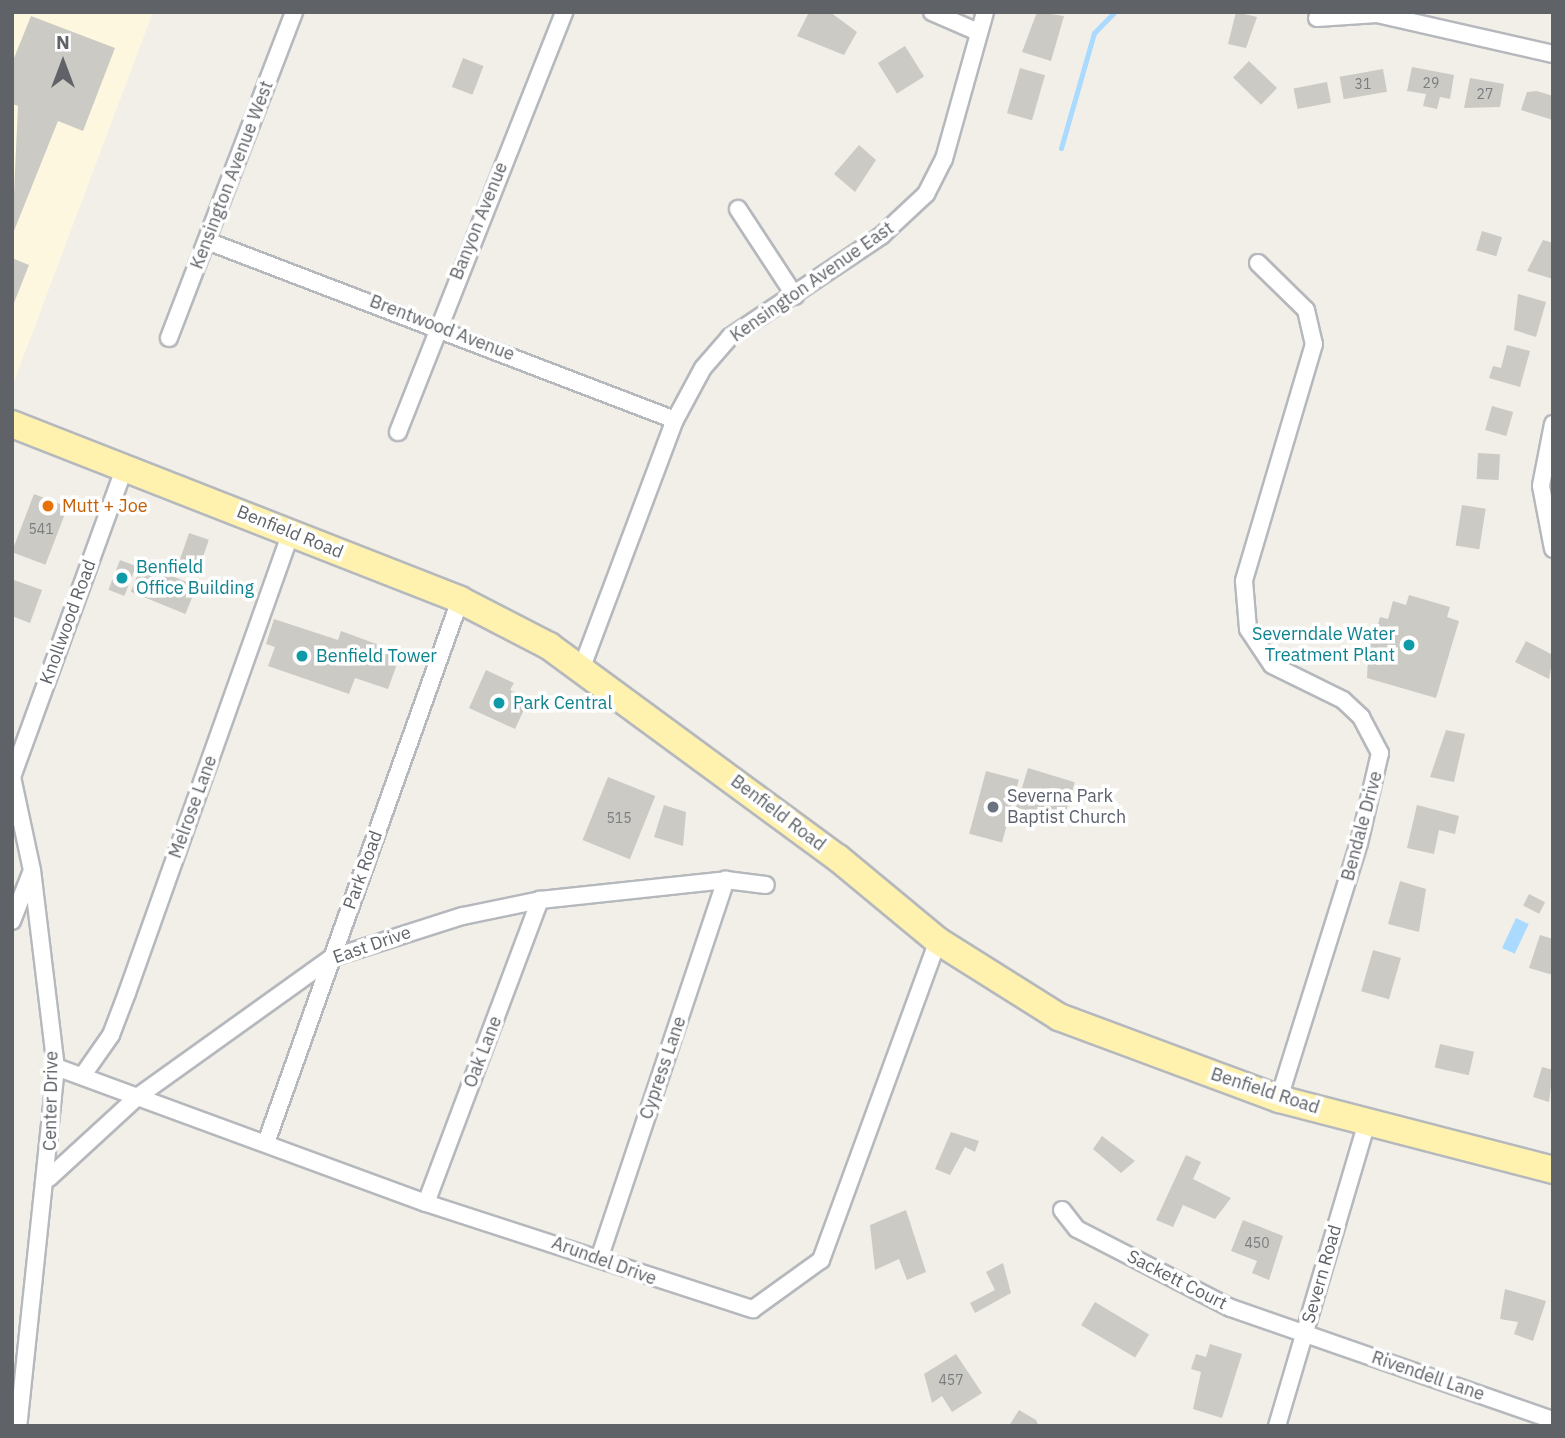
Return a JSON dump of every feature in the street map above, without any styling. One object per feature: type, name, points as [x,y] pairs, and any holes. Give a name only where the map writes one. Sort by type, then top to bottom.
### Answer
[{"type":"main road","name":"Benfield Road","points":[[12,424],[460,600],[582,667],[938,941],[1059,1017],[1279,1099],[1553,1170]]},
{"type":"street","name":"Kensington Avenue West","points":[[169,338],[294,12]]},
{"type":"street","name":"Banyon Avenue","points":[[398,432],[437,325],[564,12]]},
{"type":"street","points":[[932,12],[978,32]]},
{"type":"street","name":"Kensington Avenue East","points":[[582,667],[675,419],[704,368],[730,337],[881,236],[926,194],[944,159],[985,12]]},
{"type":"street","points":[[1317,18],[1377,14],[1553,54]]},
{"type":"street","points":[[738,209],[795,296]]},
{"type":"street","name":"Brentwood Avenue","points":[[207,241],[437,325],[675,419]]},
{"type":"street","name":"Bendale Drive","points":[[1258,263],[1306,310],[1314,344],[1244,581],[1248,629],[1272,665],[1343,700],[1361,716],[1380,753],[1359,843],[1279,1099]]},
{"type":"street","points":[[1553,424],[1541,486],[1553,549]]},
{"type":"street","name":"Knollwood Road","points":[[12,777],[125,467]]},
{"type":"street","name":"Melrose Lane","points":[[83,1075],[111,1035],[291,532]]},
{"type":"street","name":"Park Road","points":[[267,1140],[460,600]]},
{"type":"street","name":"Center Drive","points":[[12,777],[32,870],[56,1067],[49,1178],[20,1341],[18,1426]]},
{"type":"street","points":[[12,921],[32,870]]},
{"type":"street","name":"East Drive","points":[[49,1178],[137,1097],[331,958],[463,916],[540,900],[726,880],[766,885]]},
{"type":"street","name":"Cypress Lane","points":[[600,1256],[726,880]]},
{"type":"street","name":"Oak Lane","points":[[426,1203],[540,900]]},
{"type":"street","name":"Arundel Drive","points":[[56,1067],[267,1140],[426,1203],[600,1256],[753,1309],[821,1260],[938,941]]},
{"type":"street","name":"Severn Road","points":[[1277,1426],[1367,1122]]},
{"type":"street","name":"Sackett Court","points":[[1062,1210],[1077,1229],[1196,1290],[1304,1333]]},
{"type":"street","name":"Rivendell Lane","points":[[1304,1333],[1553,1420]]},
{"type":"shaded area","points":[[12,12],[153,12],[12,387]]},
{"type":"water","points":[[1516,918],[1529,924],[1515,954],[1502,948]]},
{"type":"building","points":[[809,12],[830,12],[857,32],[844,55],[797,36]]},
{"type":"building","points":[[1037,12],[1064,16],[1051,61],[1022,52]]},
{"type":"building","points":[[1236,12],[1257,17],[1246,48],[1228,44]]},
{"type":"building","points":[[31,16],[115,48],[83,131],[58,121],[12,236],[18,106],[12,104],[12,63]]},
{"type":"building","points":[[905,46],[924,77],[897,93],[878,63]]},
{"type":"building","points":[[463,58],[484,66],[472,95],[452,87]]},
{"type":"building","points":[[1249,61],[1277,88],[1261,105],[1233,78]]},
{"type":"building","points":[[1412,67],[1454,75],[1450,99],[1440,97],[1437,109],[1423,106],[1426,94],[1407,91]]},
{"type":"building","points":[[1020,68],[1045,75],[1032,120],[1007,113]]},
{"type":"building","points":[[1383,69],[1387,92],[1344,99],[1340,77]]},
{"type":"building","points":[[1470,78],[1504,84],[1500,107],[1464,108]]},
{"type":"building","points":[[1327,82],[1331,103],[1298,109],[1294,88]]},
{"type":"building","points":[[1537,91],[1553,96],[1553,120],[1521,110],[1527,92]]},
{"type":"building","points":[[859,145],[876,160],[855,192],[834,174]]},
{"type":"building","points":[[1482,231],[1502,237],[1496,256],[1476,250]]},
{"type":"building","points":[[1543,240],[1553,243],[1553,279],[1527,271]]},
{"type":"building","points":[[12,258],[29,265],[12,308]]},
{"type":"building","points":[[1518,294],[1546,302],[1536,337],[1514,330]]},
{"type":"building","points":[[1507,345],[1530,351],[1520,387],[1489,378],[1493,366],[1501,368]]},
{"type":"building","points":[[1492,406],[1513,412],[1506,436],[1485,430]]},
{"type":"building","points":[[1478,453],[1500,454],[1499,480],[1477,479]]},
{"type":"building","points":[[34,494],[68,507],[45,565],[12,552]]},
{"type":"building","points":[[1462,505],[1486,509],[1479,549],[1456,545]]},
{"type":"building","points":[[189,533],[209,540],[198,572],[178,565]]},
{"type":"building","name":"Benfield Office Building","points":[[120,560],[136,566],[124,596],[109,590]]},
{"type":"building","points":[[142,564],[197,586],[185,614],[131,592]]},
{"type":"building","points":[[14,580],[42,590],[30,623],[12,616]]},
{"type":"building","name":"Severndale Water Treatment Plant","points":[[1409,595],[1450,607],[1447,617],[1459,621],[1436,698],[1367,678],[1369,638],[1380,641],[1375,636],[1380,617],[1388,619],[1393,601],[1406,605]]},
{"type":"building","points":[[274,619],[338,640],[341,631],[401,653],[388,689],[355,678],[349,694],[268,666],[275,647],[266,644]]},
{"type":"building","points":[[1526,641],[1553,655],[1549,679],[1515,662]]},
{"type":"building","name":"Park Central","points":[[486,670],[514,683],[510,690],[529,699],[515,729],[469,708]]},
{"type":"building","points":[[1446,730],[1465,734],[1454,782],[1430,777]]},
{"type":"building","points":[[1028,768],[1075,782],[1063,822],[1016,807]]},
{"type":"building","name":"Severna Park Baptist Church","points":[[986,771],[1019,780],[1002,843],[969,834]]},
{"type":"building","points":[[608,777],[655,796],[630,859],[583,840]]},
{"type":"building","points":[[664,805],[686,812],[683,846],[654,837]]},
{"type":"building","points":[[1417,805],[1459,816],[1455,834],[1439,830],[1434,854],[1407,848]]},
{"type":"building","points":[[1400,881],[1426,889],[1419,932],[1388,924]]},
{"type":"building","points":[[1529,894],[1545,902],[1539,914],[1523,906]]},
{"type":"building","points":[[1540,935],[1553,939],[1553,975],[1529,968]]},
{"type":"building","points":[[1373,950],[1401,958],[1389,999],[1361,991]]},
{"type":"building","points":[[1440,1044],[1474,1052],[1469,1075],[1435,1067]]},
{"type":"building","points":[[1542,1067],[1553,1070],[1549,1102],[1533,1097]]},
{"type":"building","points":[[951,1132],[979,1141],[975,1152],[965,1147],[950,1175],[935,1169]]},
{"type":"building","points":[[1102,1136],[1135,1161],[1121,1173],[1093,1149]]},
{"type":"building","points":[[1186,1155],[1201,1162],[1193,1179],[1231,1198],[1215,1219],[1183,1205],[1173,1227],[1156,1220]]},
{"type":"building","points":[[906,1210],[926,1272],[907,1280],[899,1259],[875,1270],[870,1225]]},
{"type":"building","points":[[1243,1220],[1283,1236],[1269,1280],[1252,1273],[1257,1261],[1231,1251]]},
{"type":"building","points":[[1003,1263],[1011,1293],[975,1313],[970,1303],[995,1290],[986,1272]]},
{"type":"building","points":[[1505,1289],[1546,1301],[1533,1341],[1514,1334],[1518,1322],[1500,1319]]},
{"type":"building","points":[[1095,1302],[1149,1334],[1135,1358],[1081,1325]]},
{"type":"building","points":[[1210,1344],[1242,1354],[1222,1418],[1193,1409],[1201,1372],[1191,1369],[1196,1354],[1206,1357]]},
{"type":"building","points":[[956,1354],[982,1393],[952,1412],[942,1396],[932,1403],[924,1374]]},
{"type":"building","points":[[1019,1410],[1036,1420],[1039,1426],[1009,1426]]},
{"type":"waterway","points":[[1061,148],[1094,33],[1114,12]]},
{"type":"place","name":"Mutt + Joe","points":[[48,506]]},
{"type":"place","name":"Benfield Office Building","points":[[122,578]]},
{"type":"place","name":"Severndale Water Treatment Plant","points":[[1409,645]]},
{"type":"place","name":"Benfield Tower","points":[[302,656]]},
{"type":"place","name":"Park Central","points":[[499,703]]},
{"type":"place","name":"Severna Park Baptist Church","points":[[993,807]]}]
